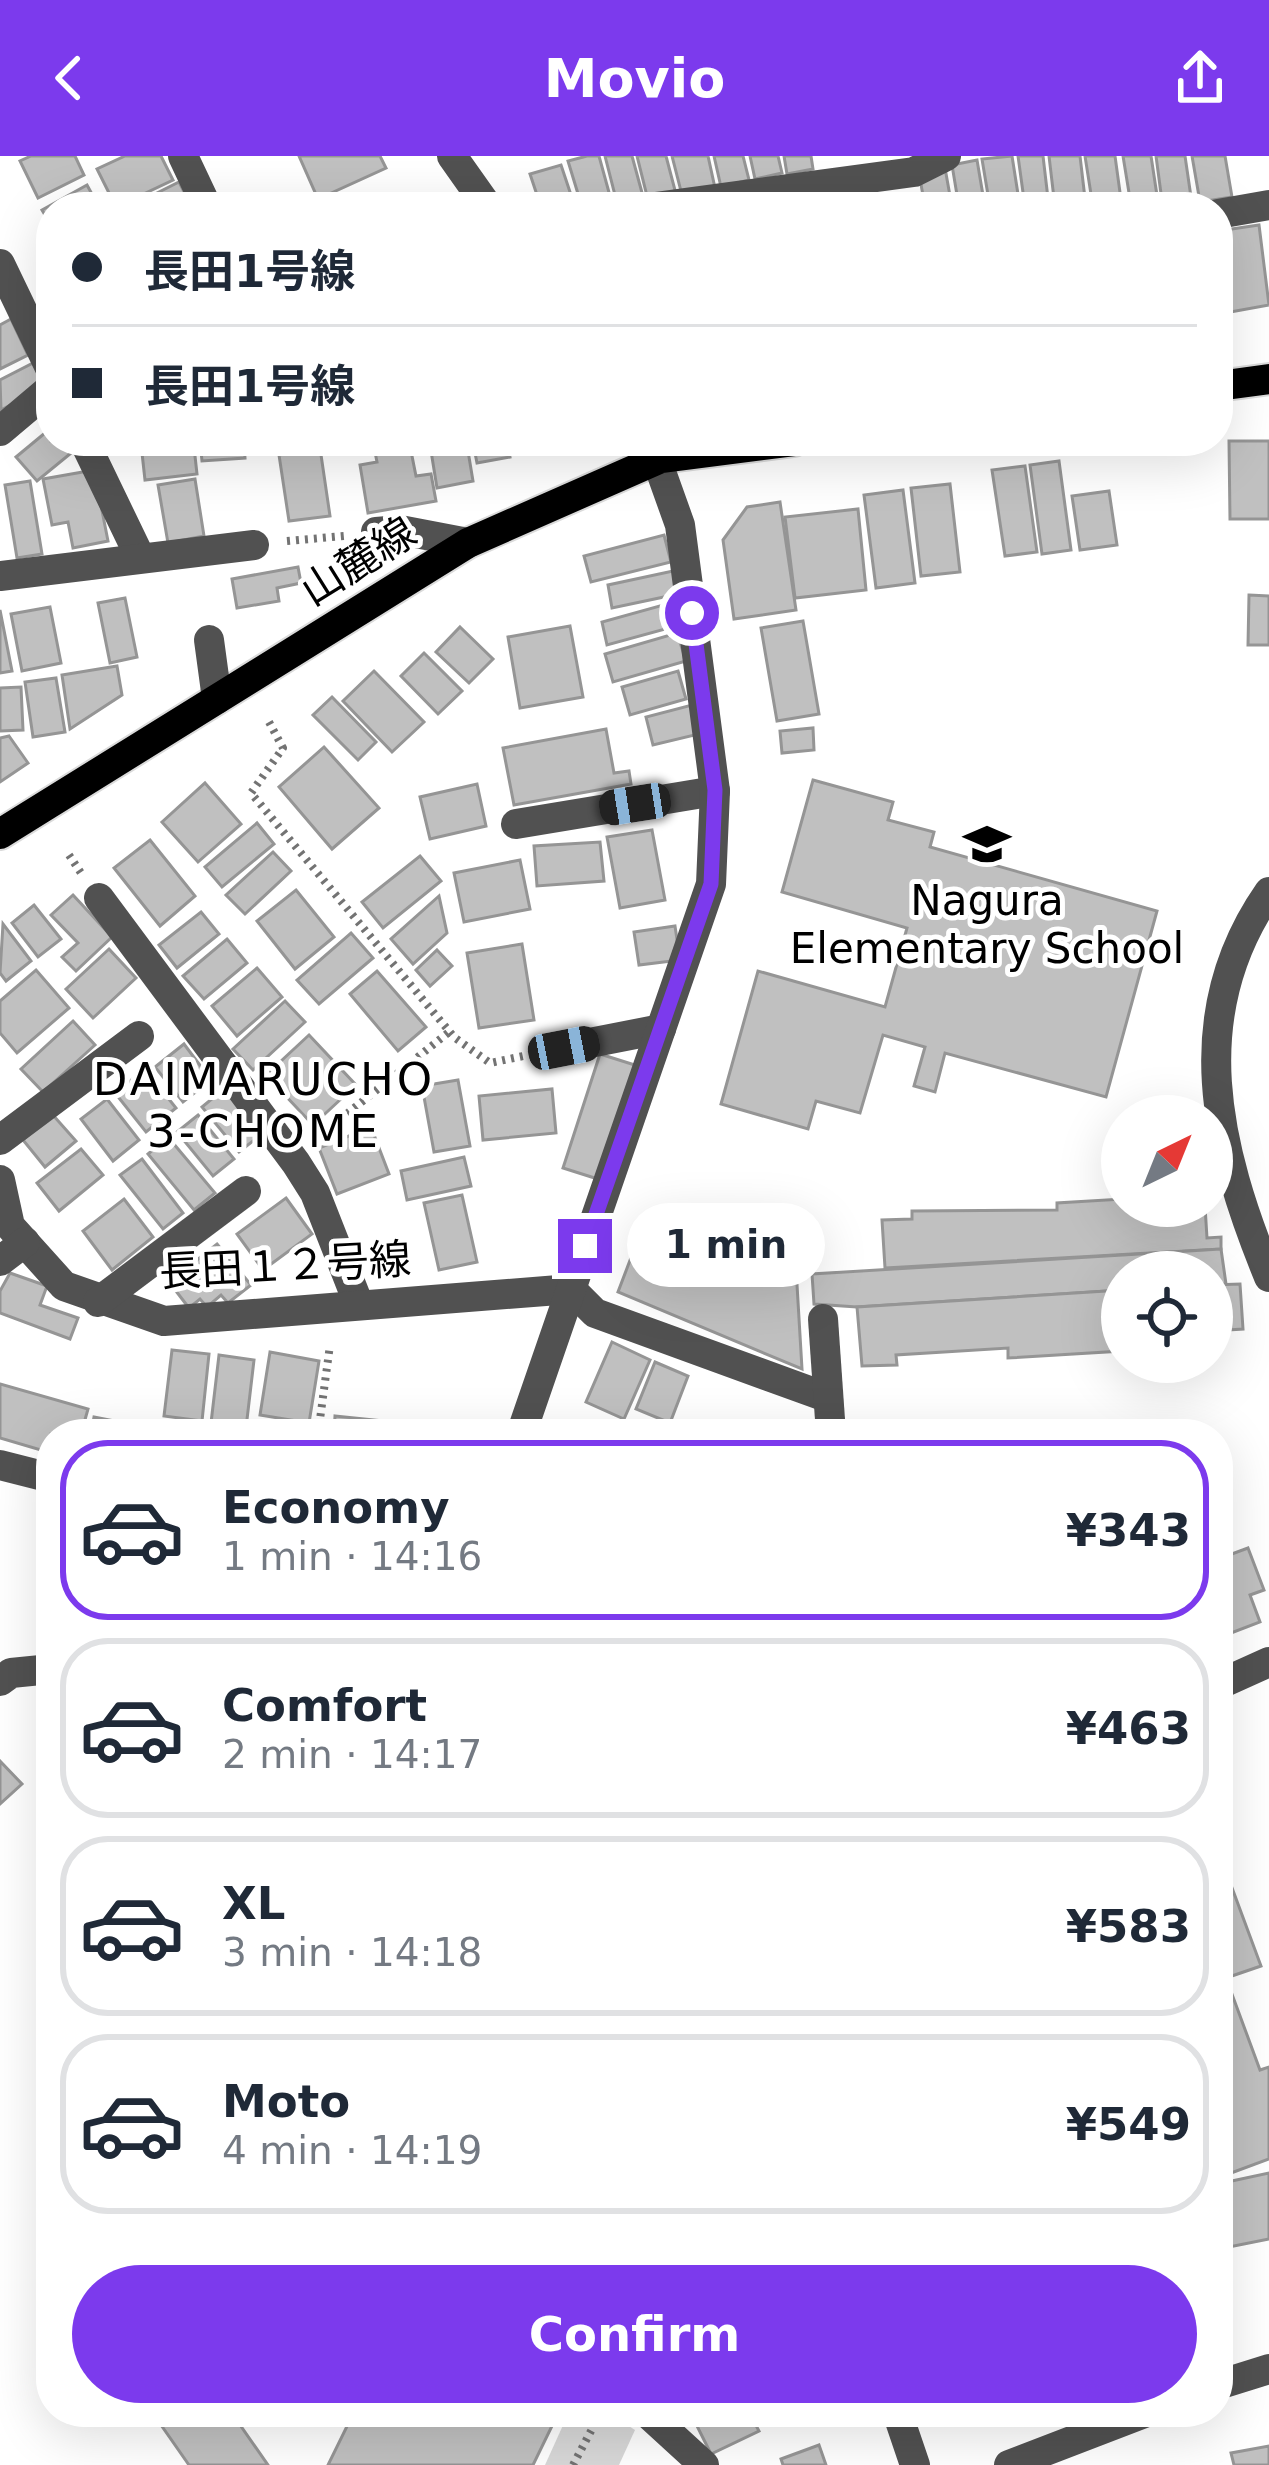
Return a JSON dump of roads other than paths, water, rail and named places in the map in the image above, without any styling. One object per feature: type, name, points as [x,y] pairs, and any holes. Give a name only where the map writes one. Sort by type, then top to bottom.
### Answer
[{"type":"main road","points":[[1233,384],[1269,379]]},
{"type":"main road","name":"山麓線","points":[[0,834],[468,543],[644,456]]},
{"type":"street","points":[[183,156],[200,192]]},
{"type":"street","points":[[452,156],[477,192]]},
{"type":"street","points":[[766,192],[914,172],[946,156]]},
{"type":"street","points":[[1233,211],[1269,205]]},
{"type":"street","points":[[0,264],[36,339]]},
{"type":"street","points":[[0,431],[36,401]]},
{"type":"street","points":[[91,456],[139,555]]},
{"type":"street","points":[[526,1419],[711,884],[715,790],[680,524],[658,456]]},
{"type":"street","points":[[376,532],[400,530],[468,543]]},
{"type":"street","points":[[0,576],[254,544]]},
{"type":"street","points":[[209,640],[217,699]]},
{"type":"street","points":[[516,824],[715,790]]},
{"type":"street","points":[[1269,892],[1242,931],[1219,1002],[1217,1110],[1239,1203],[1269,1277]]},
{"type":"street","points":[[99,898],[315,1193],[347,1306]]},
{"type":"street","points":[[564,1048],[661,1029]]},
{"type":"street","points":[[0,1140],[139,1036]]},
{"type":"street","name":"長田１２号線","points":[[0,1180],[12,1251],[64,1286],[164,1321],[571,1288]]},
{"type":"street","points":[[98,1301],[245,1191]]},
{"type":"street","points":[[571,1288],[595,1313],[826,1397]]},
{"type":"street","points":[[823,1319],[828,1419]]},
{"type":"street","points":[[0,1465],[36,1474]]},
{"type":"street","points":[[1233,1679],[1268,1666]]},
{"type":"street","points":[[0,1681],[11,1672],[36,1670]]},
{"type":"street","points":[[1233,2380],[1269,2369]]},
{"type":"street","points":[[662,2427],[704,2465]]},
{"type":"street","points":[[902,2427],[915,2465]]},
{"type":"street","points":[[1009,2465],[1108,2427]]},
{"type":"place","name":"Nagura Elementary School","points":[[987,844]]},
{"type":"district","name":"DAIMARUCHO 3-CHOME","points":[[264,1105]]}]
